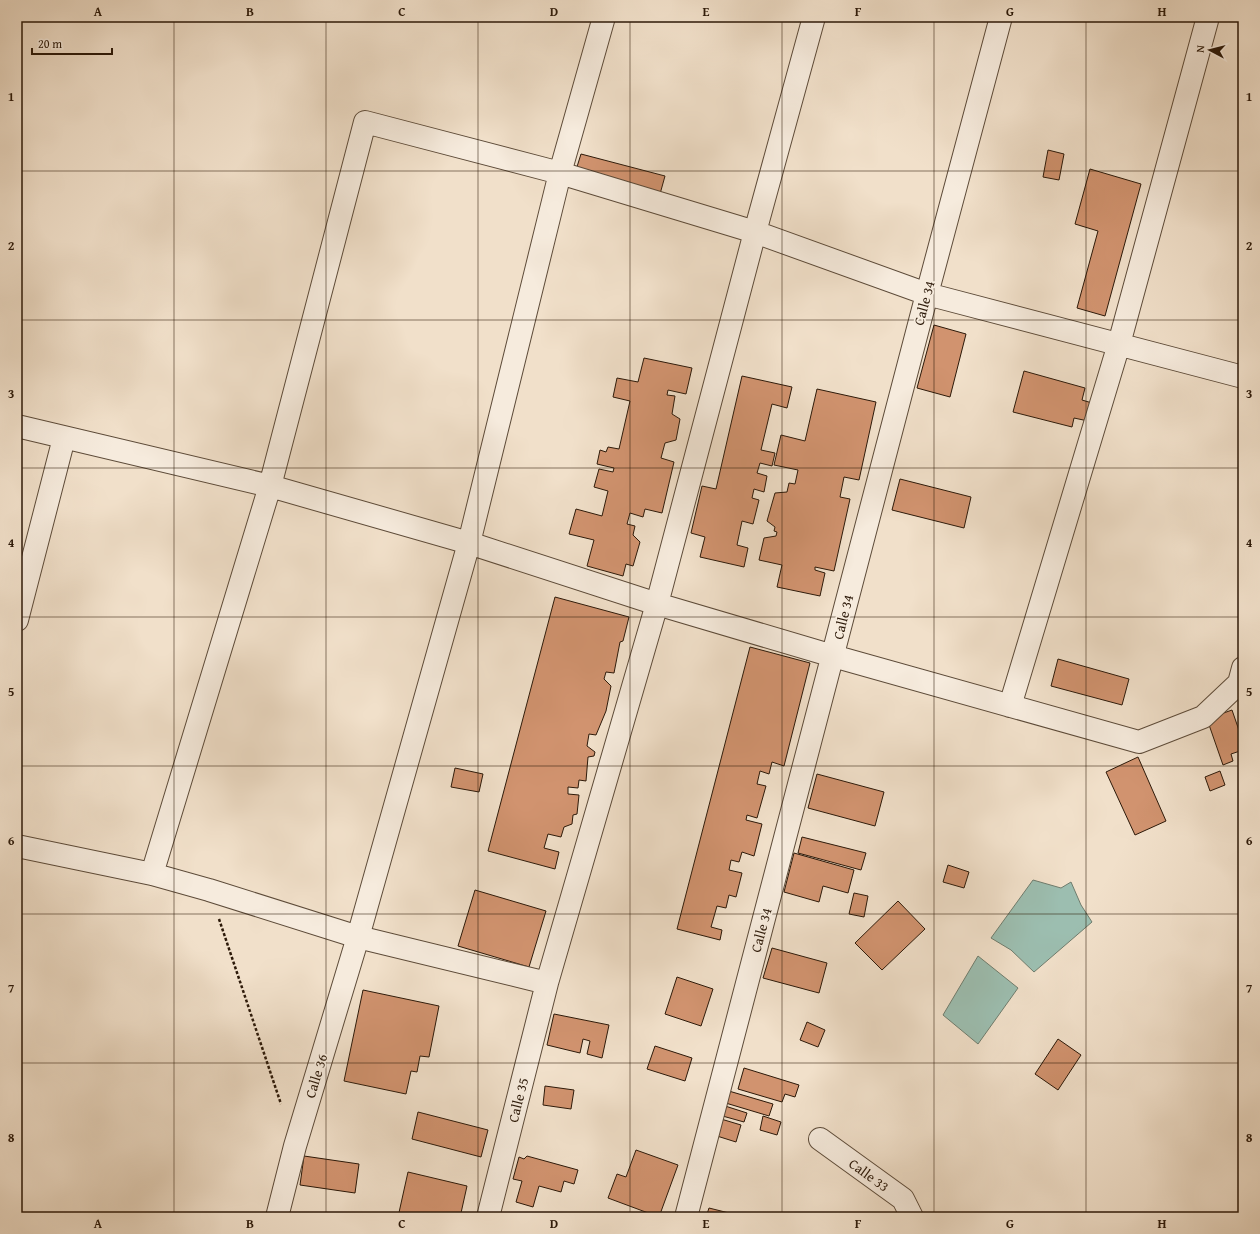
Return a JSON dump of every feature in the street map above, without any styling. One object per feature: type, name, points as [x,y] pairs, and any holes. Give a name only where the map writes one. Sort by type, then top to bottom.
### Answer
[{"type":"street","name":"Calle 36","points":[[277,1217],[295,1146],[358,937],[469,543],[560,173],[604,17]]},
{"type":"street","name":"Calle 35","points":[[488,1217],[547,983],[657,604],[754,232],[814,17]]},
{"type":"street","name":"Calle 34","points":[[686,1217],[927,294],[1001,17]]},
{"type":"street","points":[[1010,706],[1119,344],[1208,17]]},
{"type":"street","points":[[152,874],[270,486],[365,122],[560,173],[754,232],[927,294],[1243,377]]},
{"type":"street","points":[[17,426],[270,486],[469,543],[657,604],[833,656],[1139,742],[1203,717],[1239,683],[1243,668]]},
{"type":"street","points":[[17,620],[64,438]]},
{"type":"street","points":[[17,846],[152,874],[209,890],[358,937],[547,983]]},
{"type":"street","name":"Calle 33","points":[[820,1139],[903,1199],[912,1217]]},
{"type":"path","points":[[209,890],[283,1109]]},
{"type":"shaded area","points":[[1033,880],[1061,888],[1071,882],[1081,905],[1092,922],[1034,972],[1011,950],[991,938]]},
{"type":"shaded area","points":[[978,956],[1018,988],[978,1044],[943,1015]]},
{"type":"building","points":[[1048,150],[1064,154],[1059,180],[1043,177]]},
{"type":"building","points":[[581,154],[665,176],[660,194],[576,170]]},
{"type":"building","points":[[1090,169],[1141,184],[1105,316],[1077,308],[1098,231],[1075,224]]},
{"type":"building","points":[[934,325],[966,334],[950,397],[917,388]]},
{"type":"building","points":[[644,358],[692,368],[686,394],[668,390],[667,395],[675,396],[672,414],[680,419],[676,440],[665,443],[661,458],[674,462],[662,513],[645,509],[643,517],[630,513],[627,524],[635,526],[633,535],[640,542],[633,566],[626,564],[623,576],[587,566],[594,540],[569,534],[576,509],[602,516],[608,491],[594,487],[599,469],[613,472],[614,468],[597,464],[600,450],[606,452],[608,447],[619,449],[630,401],[613,397],[617,378],[638,382]]},
{"type":"building","points":[[1024,371],[1085,388],[1082,400],[1092,403],[1088,421],[1074,418],[1072,427],[1013,412]]},
{"type":"building","points":[[742,376],[792,387],[787,408],[772,404],[761,450],[775,453],[772,466],[760,463],[757,473],[767,476],[764,492],[754,489],[752,498],[759,500],[753,524],[742,521],[737,545],[748,548],[744,567],[700,557],[705,537],[691,533],[702,486],[716,489]]},
{"type":"building","points":[[817,389],[876,402],[859,480],[844,477],[840,497],[850,499],[834,571],[815,567],[815,570],[825,573],[820,596],[777,587],[782,565],[759,560],[764,538],[776,536],[777,532],[774,531],[775,527],[767,521],[775,493],[787,492],[789,483],[795,484],[798,470],[774,465],[781,435],[805,441]]},
{"type":"building","points":[[900,479],[971,497],[964,528],[892,510]]},
{"type":"building","points":[[555,597],[629,617],[623,641],[620,642],[614,673],[606,672],[604,679],[611,686],[606,711],[596,735],[589,734],[587,746],[595,752],[594,756],[588,757],[586,781],[579,780],[578,788],[568,787],[568,794],[579,795],[577,814],[573,815],[572,824],[564,827],[561,837],[548,834],[544,848],[559,852],[555,869],[488,851]]},
{"type":"building","points":[[750,647],[810,663],[784,766],[772,762],[769,774],[760,771],[757,784],[766,786],[757,818],[747,815],[746,820],[762,824],[754,856],[742,852],[739,862],[731,860],[729,870],[742,873],[736,897],[729,895],[726,908],[717,906],[711,927],[722,930],[720,940],[677,929]]},
{"type":"building","points":[[1058,659],[1129,679],[1122,705],[1051,686]]},
{"type":"building","points":[[1232,710],[1243,742],[1243,750],[1231,754],[1233,761],[1223,765],[1207,719]]},
{"type":"building","points":[[1138,757],[1166,821],[1135,835],[1106,772]]},
{"type":"building","points":[[455,768],[483,774],[479,792],[451,787]]},
{"type":"building","points":[[1220,771],[1225,785],[1210,791],[1205,777]]},
{"type":"building","points":[[817,774],[884,792],[875,826],[808,808]]},
{"type":"building","points":[[802,837],[866,853],[861,870],[798,853]]},
{"type":"building","points":[[794,853],[854,870],[848,893],[823,886],[819,902],[784,892]]},
{"type":"building","points":[[948,865],[969,872],[964,888],[943,882]]},
{"type":"building","points":[[475,890],[546,911],[529,967],[458,946]]},
{"type":"building","points":[[854,893],[868,896],[864,917],[849,914]]},
{"type":"building","points":[[898,901],[925,929],[882,970],[855,943]]},
{"type":"building","points":[[772,948],[827,963],[819,993],[763,978]]},
{"type":"building","points":[[677,977],[713,989],[701,1026],[665,1014]]},
{"type":"building","points":[[363,990],[439,1006],[429,1057],[420,1056],[417,1072],[411,1071],[406,1094],[344,1081]]},
{"type":"building","points":[[554,1014],[609,1025],[602,1058],[587,1054],[590,1041],[583,1039],[580,1053],[547,1045]]},
{"type":"building","points":[[807,1022],[825,1030],[818,1047],[800,1040]]},
{"type":"building","points":[[1058,1039],[1081,1055],[1058,1090],[1035,1074]]},
{"type":"building","points":[[655,1046],[692,1058],[685,1081],[647,1069]]},
{"type":"building","points":[[744,1068],[799,1085],[795,1097],[785,1094],[782,1102],[738,1089]]},
{"type":"building","points":[[545,1086],[574,1090],[571,1109],[543,1105]]},
{"type":"building","points":[[722,1089],[773,1104],[769,1116],[719,1101]]},
{"type":"building","points":[[722,1105],[747,1113],[744,1122],[719,1115]]},
{"type":"building","points":[[418,1112],[488,1130],[481,1157],[412,1139]]},
{"type":"building","points":[[763,1116],[781,1122],[777,1135],[760,1130]]},
{"type":"building","points":[[721,1119],[741,1125],[736,1142],[717,1136]]},
{"type":"building","points":[[636,1150],[678,1165],[659,1217],[608,1198],[617,1174],[626,1177]]},
{"type":"building","points":[[304,1156],[359,1164],[355,1193],[300,1185]]},
{"type":"building","points":[[527,1156],[578,1170],[574,1184],[564,1181],[561,1192],[539,1186],[533,1207],[516,1202],[522,1181],[513,1179],[519,1157],[524,1159]]},
{"type":"building","points":[[408,1172],[467,1186],[461,1213],[470,1215],[469,1217],[398,1217]]},
{"type":"building","points":[[709,1208],[741,1216],[706,1217]]}]
